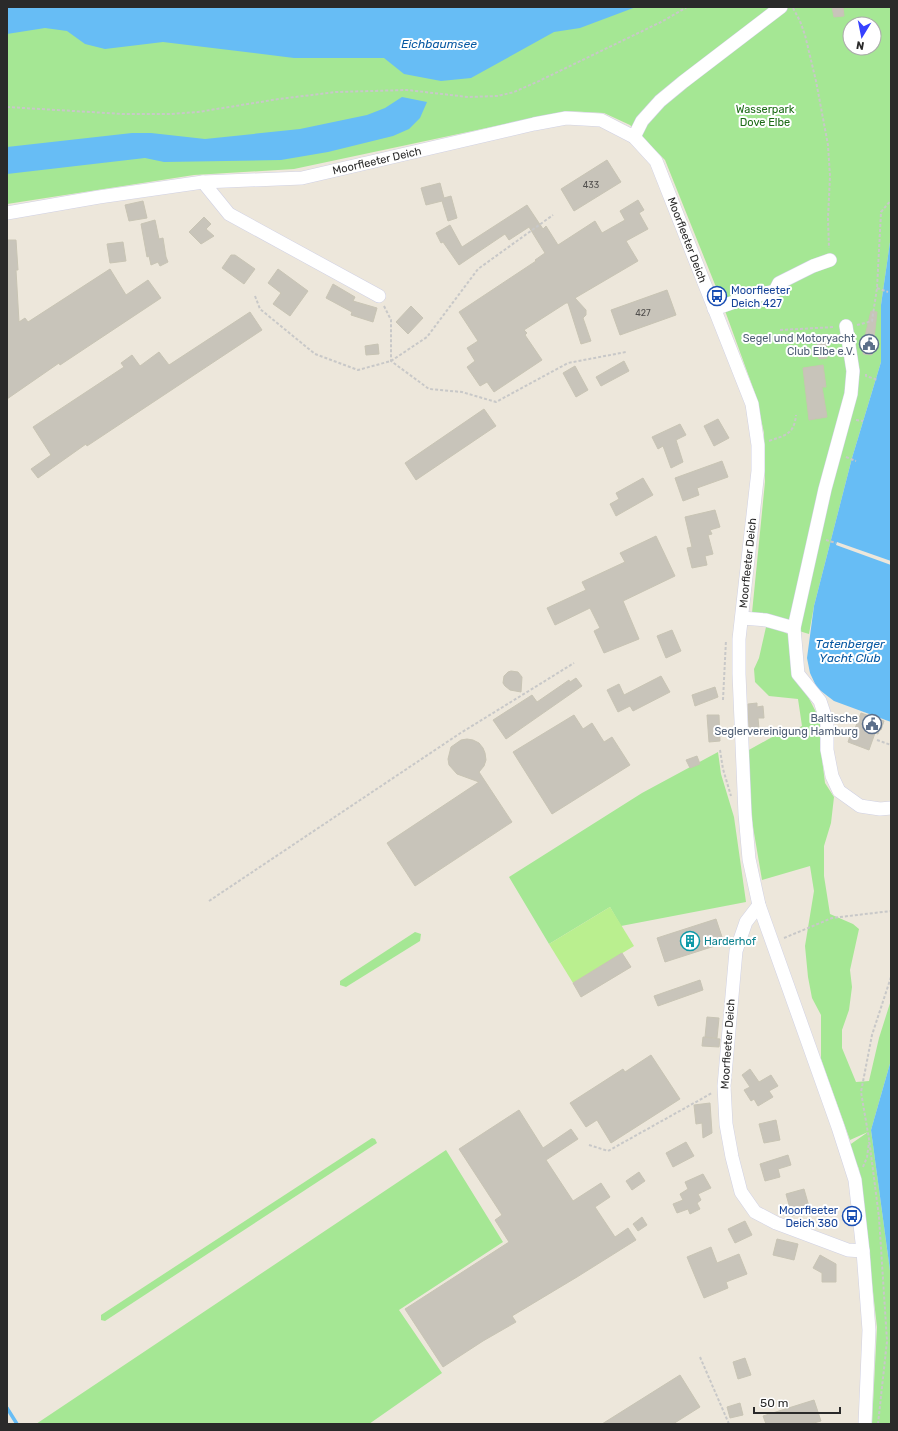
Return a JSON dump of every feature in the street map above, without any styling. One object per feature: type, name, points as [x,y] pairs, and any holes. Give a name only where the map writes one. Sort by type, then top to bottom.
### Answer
[{"type":"street","points":[[634,137],[642,121],[660,101],[781,7]]},
{"type":"street","name":"Moorfleeter Deich","points":[[7,214],[99,196],[203,182],[302,178],[534,124],[566,118],[601,120],[634,137],[656,161],[752,404],[758,445],[758,471],[739,640],[745,814],[749,859],[759,905],[838,1127],[855,1180],[863,1251],[869,1330],[865,1424]]},
{"type":"street","points":[[203,182],[229,214],[379,296]]},
{"type":"street","points":[[714,309],[743,299],[775,291],[779,283],[813,266],[830,260]]},
{"type":"street","points":[[846,326],[853,371],[851,394],[825,489],[794,628],[798,674],[820,701],[827,722],[828,750],[832,776],[839,791],[860,806],[880,809],[891,808]]},
{"type":"street","points":[[742,618],[766,620],[794,628]]},
{"type":"street","name":"Moorfleeter Deich","points":[[759,905],[746,922],[736,951],[724,1086],[726,1124],[732,1157],[741,1192],[755,1212],[776,1223],[848,1250],[863,1251]]},
{"type":"path","points":[[7,107],[123,114],[171,114],[198,112],[279,99],[336,92],[407,90],[468,97],[498,96],[529,86],[661,22],[687,7]]},
{"type":"path","points":[[792,7],[800,20],[805,34],[816,81],[828,145],[830,176],[828,218],[830,260]]},
{"type":"path","points":[[780,330],[853,326],[872,321],[877,288],[881,212],[891,200]]},
{"type":"path","points":[[256,296],[260,310],[315,354],[358,370],[391,361],[427,337],[478,269],[553,215]]},
{"type":"path","points":[[877,288],[888,292]]},
{"type":"path","points":[[379,296],[390,320],[391,361]]},
{"type":"path","points":[[391,361],[430,389],[462,392],[496,402],[568,364],[626,352]]},
{"type":"path","points":[[868,377],[878,380]]},
{"type":"path","points":[[758,445],[789,433],[795,424],[796,415]]},
{"type":"path","points":[[847,457],[856,461]]},
{"type":"path","points":[[828,540],[836,543]]},
{"type":"path","points":[[722,700],[726,638]]},
{"type":"path","points":[[209,901],[459,734],[574,663]]},
{"type":"path","points":[[877,740],[891,745]]},
{"type":"path","points":[[720,750],[723,769],[733,801],[745,814]]},
{"type":"path","points":[[773,942],[832,918],[891,911]]},
{"type":"path","points":[[878,1424],[887,1341],[879,1217],[869,1139],[861,1092],[872,1035],[891,977]]},
{"type":"path","points":[[589,1145],[608,1151],[724,1086]]},
{"type":"path","points":[[855,1180],[862,1173],[867,1157],[869,1139]]},
{"type":"path","points":[[700,1357],[729,1424]]},
{"type":"green space","name":"Wasserpark Dove Elbe","points":[[7,7],[891,7],[891,235],[881,305],[881,362],[852,458],[814,606],[809,634],[751,623],[765,482],[764,433],[756,396],[720,297],[665,160],[630,125],[604,113],[567,111],[294,169],[194,175],[7,204]]},
{"type":"green space","points":[[766,627],[778,629],[788,634],[794,669],[820,720],[825,783],[834,797],[831,823],[824,846],[824,876],[830,914],[853,924],[859,929],[850,970],[852,987],[849,1010],[842,1030],[842,1048],[856,1082],[869,1081],[879,1038],[891,1000],[891,1060],[871,1130],[891,1278],[891,1424],[872,1424],[877,1327],[859,1169],[848,1146],[868,1132],[850,1140],[821,1059],[821,1015],[812,998],[805,946],[814,891],[810,866],[762,880],[751,815],[747,751],[774,736],[791,732],[802,726],[798,699],[769,696],[755,682],[754,669],[759,658]]},
{"type":"green space","points":[[718,752],[721,774],[734,817],[746,902],[621,926],[610,907],[549,944],[509,877],[642,793]]},
{"type":"green space","points":[[610,907],[634,946],[573,983],[549,944]]},
{"type":"green space","points":[[415,932],[421,934],[420,941],[346,987],[340,985],[340,981]]},
{"type":"green space","points":[[372,1138],[375,1139],[377,1143],[105,1321],[101,1320],[101,1315]]},
{"type":"green space","points":[[446,1150],[503,1242],[399,1310],[442,1373],[369,1424],[36,1424]]},
{"type":"water","name":"Eichbaumsee","points":[[7,7],[636,7],[580,28],[554,32],[471,78],[441,81],[404,74],[384,58],[294,58],[163,42],[105,49],[85,44],[67,31],[45,28],[7,34]]},
{"type":"water","points":[[402,97],[427,102],[420,118],[409,129],[393,136],[328,152],[281,160],[164,162],[145,158],[7,174],[7,147],[132,133],[151,133],[205,139],[300,129],[367,115],[385,108]]},
{"type":"water","name":"Tatenberger Yacht Club","points":[[891,235],[891,722],[834,701],[817,688],[810,673],[807,658],[814,606],[852,458],[881,362],[881,305]]},
{"type":"water","points":[[891,1060],[891,1278],[871,1130]]},
{"type":"pier","points":[[837,542],[891,561],[891,565],[836,545]]},
{"type":"building","points":[[832,7],[843,7],[844,16],[834,17]]},
{"type":"building","points":[[607,160],[621,182],[574,211],[561,189]]},
{"type":"building","points":[[440,183],[444,198],[451,196],[457,218],[448,221],[442,201],[426,205],[421,188]]},
{"type":"building","points":[[638,200],[644,210],[639,213],[648,229],[626,241],[638,261],[575,298],[586,310],[586,315],[583,318],[591,341],[581,344],[568,303],[566,303],[524,330],[527,333],[525,335],[542,360],[494,392],[487,382],[480,386],[467,367],[475,361],[467,348],[478,341],[459,312],[536,261],[535,260],[545,253],[529,227],[509,240],[505,234],[459,265],[443,242],[441,243],[436,233],[450,225],[462,247],[527,205],[543,229],[546,226],[558,245],[595,221],[602,233],[625,220],[620,211]]},
{"type":"building","points":[[143,201],[147,218],[129,221],[125,205]]},
{"type":"building","points":[[204,217],[211,224],[206,229],[214,236],[201,244],[189,232]]},
{"type":"building","points":[[155,220],[159,239],[163,238],[168,262],[160,266],[158,262],[151,265],[149,256],[147,257],[141,224]]},
{"type":"building","points":[[7,240],[16,240],[19,322],[25,318],[28,322],[110,269],[126,295],[148,280],[161,298],[60,365],[59,363],[7,399]]},
{"type":"building","points":[[123,242],[126,261],[110,263],[107,244]]},
{"type":"building","points":[[231,255],[235,255],[255,269],[244,284],[222,268]]},
{"type":"building","points":[[278,269],[308,291],[290,316],[273,304],[281,293],[268,283]]},
{"type":"building","points":[[333,284],[355,297],[353,301],[377,308],[373,322],[351,315],[352,312],[326,298]]},
{"type":"building","points":[[667,290],[676,315],[620,335],[611,310]]},
{"type":"building","points":[[411,306],[423,318],[408,334],[396,322]]},
{"type":"building","name":"Segel und Motoryacht Club Elbe e.V.","points":[[871,311],[877,312],[872,355],[863,354]]},
{"type":"building","points":[[250,312],[262,330],[87,446],[86,444],[38,478],[31,469],[51,455],[33,427],[124,367],[121,363],[132,355],[140,366],[159,352],[169,365]]},
{"type":"building","points":[[826,340],[827,358],[819,359],[817,341]]},
{"type":"building","points":[[378,344],[379,354],[366,355],[365,346]]},
{"type":"building","points":[[624,361],[629,371],[601,386],[596,377]]},
{"type":"building","points":[[823,365],[826,387],[822,387],[827,417],[809,420],[803,368]]},
{"type":"building","points":[[575,366],[588,390],[576,397],[563,373]]},
{"type":"building","points":[[484,409],[496,426],[416,480],[405,463]]},
{"type":"building","points":[[718,419],[729,438],[714,446],[704,426]]},
{"type":"building","points":[[680,424],[686,435],[676,440],[683,462],[671,468],[663,446],[658,449],[652,437]]},
{"type":"building","points":[[722,461],[728,477],[697,488],[699,495],[683,501],[675,478]]},
{"type":"building","points":[[643,478],[653,495],[616,516],[610,504],[619,499],[616,493]]},
{"type":"building","points":[[715,510],[720,527],[710,530],[712,534],[708,535],[713,554],[705,556],[707,565],[692,568],[687,548],[692,547],[685,517]]},
{"type":"building","points":[[656,536],[675,576],[623,601],[639,639],[604,653],[594,631],[600,628],[590,608],[555,625],[547,608],[586,590],[582,582],[625,562],[620,553]]},
{"type":"building","points":[[672,630],[681,651],[666,658],[657,636]]},
{"type":"building","points":[[511,671],[518,672],[522,677],[521,692],[510,690],[503,683],[504,676]]},
{"type":"building","points":[[661,676],[670,692],[633,711],[630,706],[618,712],[607,690],[619,684],[624,695]]},
{"type":"building","points":[[576,678],[582,686],[506,739],[493,720],[532,695],[537,702],[569,680],[570,682]]},
{"type":"building","points":[[715,687],[718,697],[695,706],[692,695]]},
{"type":"building","points":[[757,703],[757,707],[763,706],[764,718],[758,718],[759,729],[749,730],[748,704]]},
{"type":"building","points":[[861,713],[884,721],[878,734],[875,733],[869,750],[848,742],[852,730],[854,731]]},
{"type":"building","points":[[574,715],[583,729],[592,723],[604,742],[612,737],[630,765],[552,814],[513,752]]},
{"type":"building","points":[[707,715],[719,715],[720,741],[709,742]]},
{"type":"building","points":[[467,739],[479,743],[483,748],[486,760],[484,766],[479,772],[512,822],[415,886],[387,843],[479,782],[457,774],[449,765],[448,759],[451,747],[461,740]]},
{"type":"building","points":[[697,756],[700,764],[690,768],[686,760]]},
{"type":"building","name":"Harderhof","points":[[716,919],[724,943],[665,962],[657,938]]},
{"type":"building","points":[[622,953],[631,967],[581,997],[573,983]]},
{"type":"building","points":[[700,980],[703,990],[658,1006],[654,996]]},
{"type":"building","points":[[707,1017],[719,1018],[717,1038],[705,1037]]},
{"type":"building","points":[[703,1037],[720,1039],[719,1047],[702,1046]]},
{"type":"building","points":[[651,1055],[680,1099],[611,1143],[597,1120],[586,1127],[570,1103],[623,1069],[625,1072]]},
{"type":"building","points":[[750,1069],[759,1082],[771,1075],[778,1086],[769,1091],[773,1097],[758,1106],[754,1099],[751,1101],[744,1090],[750,1087],[742,1075]]},
{"type":"building","points":[[710,1103],[712,1133],[703,1138],[702,1123],[696,1124],[694,1105]]},
{"type":"building","points":[[519,1110],[543,1148],[571,1129],[578,1139],[546,1160],[573,1201],[601,1183],[610,1197],[595,1207],[615,1237],[628,1228],[636,1240],[512,1316],[516,1322],[443,1367],[405,1309],[509,1242],[495,1220],[502,1215],[459,1149]]},
{"type":"building","points":[[776,1120],[780,1140],[764,1143],[759,1124]]},
{"type":"building","points":[[686,1142],[694,1156],[673,1167],[666,1153]]},
{"type":"building","points":[[788,1155],[791,1165],[778,1169],[780,1177],[765,1181],[760,1164]]},
{"type":"building","points":[[639,1172],[645,1181],[632,1190],[626,1181]]},
{"type":"building","points":[[703,1174],[711,1188],[698,1194],[701,1200],[697,1203],[700,1209],[690,1214],[688,1209],[677,1213],[673,1204],[683,1200],[680,1194],[688,1189],[685,1182]]},
{"type":"building","points":[[804,1189],[810,1210],[792,1216],[786,1194]]},
{"type":"building","points":[[642,1217],[647,1225],[638,1231],[633,1224]]},
{"type":"building","points":[[745,1221],[752,1235],[735,1243],[728,1229]]},
{"type":"building","points":[[777,1239],[798,1244],[794,1260],[773,1255]]},
{"type":"building","points":[[711,1247],[717,1263],[739,1254],[747,1274],[726,1282],[728,1288],[704,1298],[687,1257]]},
{"type":"building","points":[[820,1255],[836,1264],[836,1282],[822,1282],[822,1273],[813,1268]]},
{"type":"building","points":[[745,1358],[751,1375],[738,1379],[733,1362]]},
{"type":"building","points":[[680,1375],[700,1407],[673,1424],[602,1424]]},
{"type":"building","points":[[814,1400],[821,1421],[810,1424],[766,1424],[763,1416]]},
{"type":"building","points":[[740,1403],[743,1415],[730,1418],[727,1407]]},
{"type":"waterway","points":[[7,1408],[17,1424]]},
{"type":"place","name":"Moorfleeter Deich 427","points":[[717,296]]},
{"type":"place","name":"Segel und Motoryacht Club Elbe e.V.","points":[[869,344]]},
{"type":"place","name":"Baltische Seglervereinigung Hamburg","points":[[872,724]]},
{"type":"place","name":"Harderhof","points":[[690,941]]},
{"type":"place","name":"Moorfleeter Deich 380","points":[[852,1216]]}]
